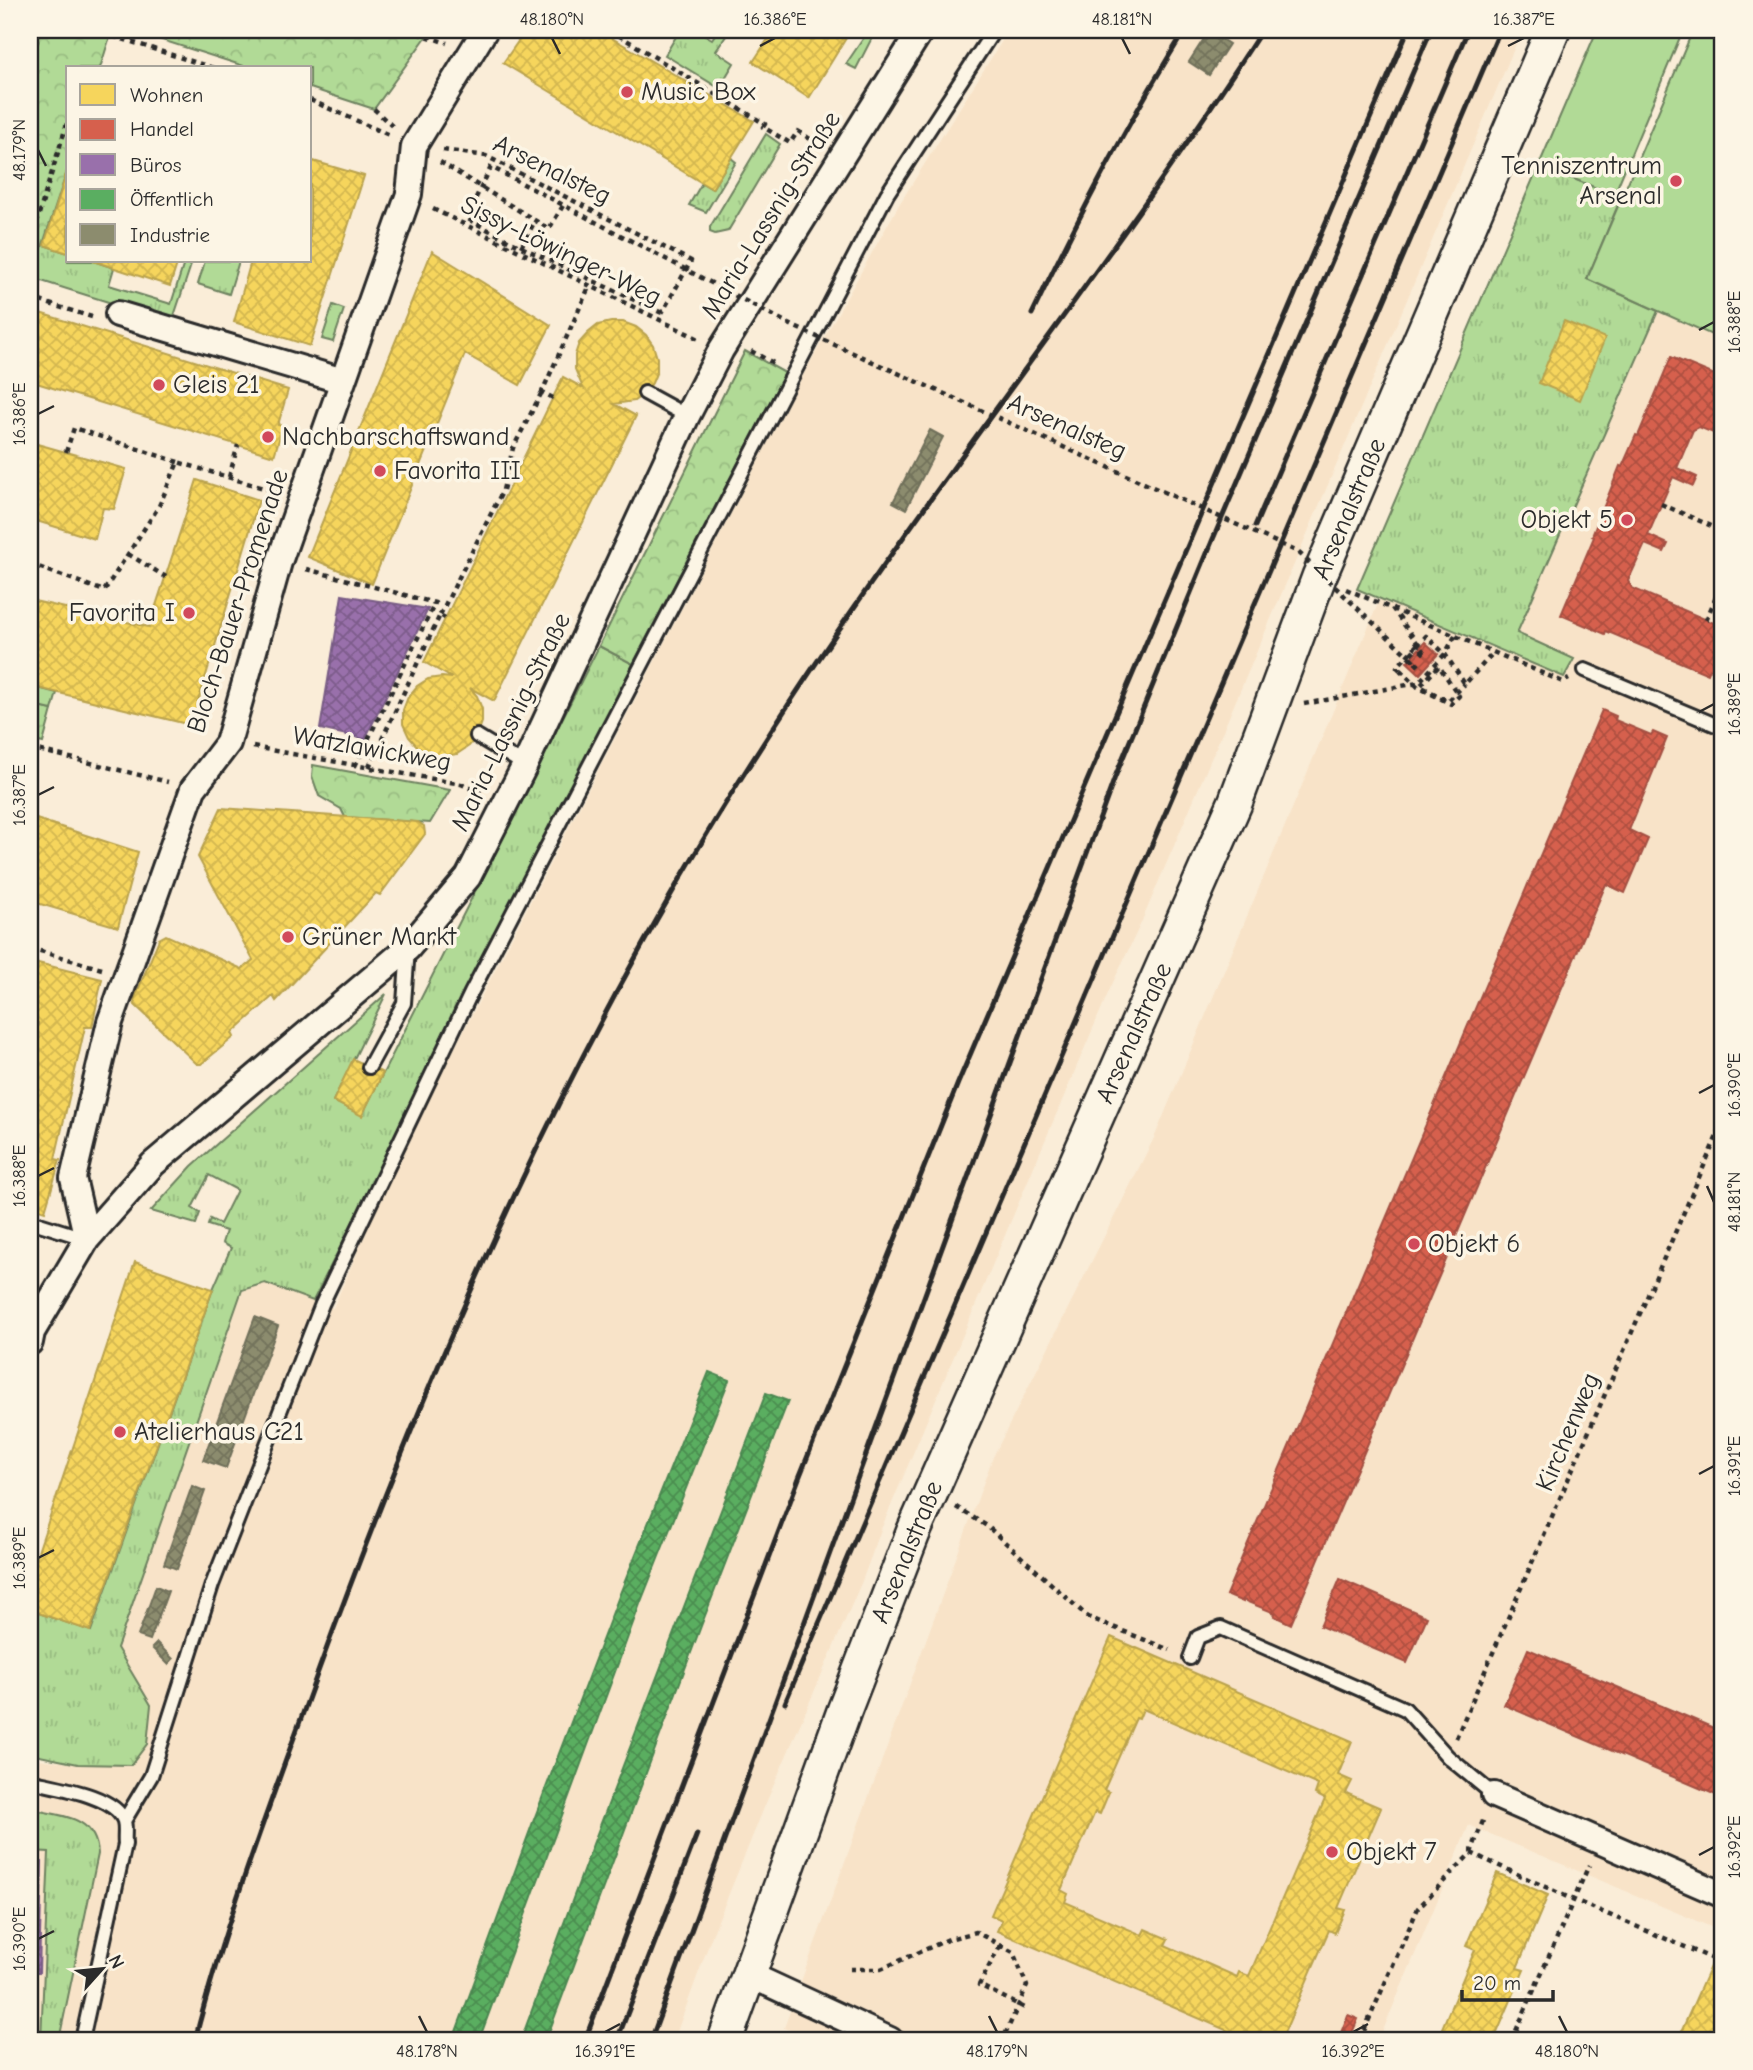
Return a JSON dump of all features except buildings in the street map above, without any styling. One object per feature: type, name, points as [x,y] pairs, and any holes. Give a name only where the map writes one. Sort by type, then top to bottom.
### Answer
[{"type":"main road","name":"Arsenalstraße","points":[[725,2040],[844,1711],[930,1493],[1204,877],[1255,754],[1320,577],[1553,30]]},
{"type":"street","name":"Maria-Lassnig-Straße","points":[[30,1342],[32,1332],[87,1239],[153,1164],[408,948],[468,877],[525,765],[687,416],[725,345],[921,30]]},
{"type":"street","name":"Bloch-Bauer-Promenade","points":[[87,1239],[73,1178],[110,1021],[193,789],[228,743],[279,562],[409,194],[414,146],[478,40]]},
{"type":"street","points":[[118,314],[343,381]]},
{"type":"street","points":[[1494,1795],[1723,1895]]},
{"type":"street","points":[[750,1975],[890,2040]]},
{"type":"lane","points":[[82,2040],[125,1844],[124,1821],[151,1776],[212,1585],[322,1304],[471,993],[887,194],[994,30]]},
{"type":"lane","points":[[645,393],[687,416]]},
{"type":"lane","points":[[1585,670],[1723,728]]},
{"type":"lane","points":[[477,736],[525,765]]},
{"type":"lane","points":[[369,1066],[404,1003],[408,948]]},
{"type":"lane","points":[[30,1221],[87,1239]]},
{"type":"lane","points":[[1191,1658],[1198,1637],[1221,1628],[1405,1709],[1448,1757],[1494,1795]]},
{"type":"lane","points":[[30,1781],[94,1797],[113,1807],[124,1821]]},
{"type":"path","points":[[30,64],[40,30]]},
{"type":"path","points":[[94,30],[207,66]]},
{"type":"path","points":[[408,30],[478,40]]},
{"type":"path","points":[[610,30],[765,124],[763,127],[790,143],[798,131],[840,159]]},
{"type":"path","points":[[312,101],[414,146]]},
{"type":"path","points":[[30,243],[66,126]]},
{"type":"path","name":"Arsenalsteg","points":[[414,146],[535,221]]},
{"type":"path","name":"Arsenalsteg","points":[[414,146],[486,156],[691,261],[662,313],[521,247],[466,218],[491,167],[564,204],[795,327],[1298,552],[1419,666],[1409,656],[1418,646]]},
{"type":"path","name":"Sissy-Löwinger-Weg","points":[[429,197],[433,210],[589,288],[795,374]]},
{"type":"path","points":[[521,247],[535,221],[549,229],[564,204]]},
{"type":"path","points":[[369,767],[503,490],[513,447],[542,392],[589,288]]},
{"type":"path","points":[[30,298],[115,324],[118,314]]},
{"type":"path","points":[[542,392],[553,398]]},
{"type":"path","points":[[65,452],[74,428],[301,500]]},
{"type":"path","points":[[229,477],[238,445]]},
{"type":"path","points":[[30,564],[104,591],[159,506],[178,462]]},
{"type":"path","points":[[1661,504],[1723,531]]},
{"type":"path","points":[[128,554],[166,577]]},
{"type":"path","points":[[279,562],[435,603],[355,766]]},
{"type":"path","points":[[1320,577],[1563,682],[1585,670]]},
{"type":"path","points":[[1706,620],[1723,581]]},
{"type":"path","points":[[1392,608],[1426,655],[1416,646],[1397,667],[1418,687],[1451,704],[1459,695],[1439,666],[1420,685],[1448,701],[1456,694],[1465,684],[1493,653]]},
{"type":"path","points":[[1418,646],[1426,636],[1445,654],[1465,684]]},
{"type":"path","points":[[1270,710],[1418,683],[1445,654],[1455,636]]},
{"type":"path","name":"Watzlawickweg","points":[[228,743],[461,784],[506,804]]},
{"type":"path","points":[[30,748],[193,789]]},
{"type":"path","points":[[30,948],[126,976]]},
{"type":"path","name":"Kirchenweg","points":[[1448,1757],[1723,1122]]},
{"type":"path","points":[[930,1493],[987,1526],[1088,1617],[1191,1658]]},
{"type":"path","points":[[1360,2040],[1418,1908],[1471,1853],[1494,1795]]},
{"type":"path","points":[[1512,2040],[1599,1841]]},
{"type":"path","points":[[1471,1853],[1723,1963]]},
{"type":"path","points":[[850,1969],[881,1969],[949,1939],[976,1932],[1013,1952],[1027,1986],[1005,2035]]},
{"type":"path","points":[[1000,1946],[979,1985],[1025,2008]]},
{"type":"shaded area","points":[[1009,30],[1522,30],[1141,923],[1035,1164],[882,1527],[862,1581],[766,1803],[713,1933],[674,2040],[30,2040],[30,1758],[78,1764],[241,1274],[333,1308],[382,1196],[445,1067],[797,386],[900,203]]},
{"type":"shaded area","points":[[1658,311],[1723,340],[1723,1932],[1469,1825],[1379,2040],[813,2040],[784,2028],[993,1457],[1155,1136],[1380,599],[1564,677],[1573,658],[1517,634]]},
{"type":"green space","points":[[30,30],[112,30],[101,66],[66,66],[66,174],[30,284]]},
{"type":"green space","points":[[149,30],[421,30],[429,33],[374,109],[312,89],[312,66],[244,66],[146,35]]},
{"type":"green space","points":[[680,30],[697,30],[712,39],[718,30],[730,30],[716,51],[734,63],[719,88],[665,55]]},
{"type":"green space","points":[[869,30],[876,30],[856,69],[846,64]]},
{"type":"green space","points":[[1597,30],[1683,30],[1614,195],[1539,165]]},
{"type":"green space","name":"Tenniszentrum Arsenal","points":[[1693,30],[1723,30],[1723,340],[1587,279]]},
{"type":"green space","points":[[45,38],[96,66],[66,66],[66,174],[44,245],[66,252],[66,262],[96,262],[114,268],[109,285],[171,304],[184,263],[191,265],[172,322],[32,278],[30,284]]},
{"type":"green space","points":[[766,134],[780,144],[728,231],[715,234],[710,232],[710,227]]},
{"type":"green space","points":[[731,158],[736,162],[706,212],[689,205],[702,183],[712,189]]},
{"type":"green space","points":[[1539,165],[1621,198],[1587,279],[1658,311],[1517,633],[1574,659],[1564,677],[1357,589]]},
{"type":"green space","points":[[205,262],[239,262],[229,294],[198,284]]},
{"type":"green space","points":[[333,305],[344,309],[333,342],[322,339]]},
{"type":"green space","points":[[745,351],[785,373],[633,664],[599,646]]},
{"type":"green space","points":[[599,646],[633,664],[313,1301],[265,1283],[242,1290],[117,1648],[151,1705],[147,1744],[131,1765],[78,1764],[30,1754],[30,1610],[91,1631],[213,1289],[231,1248],[222,1243],[226,1231],[208,1225],[210,1219],[220,1224],[237,1190],[209,1175],[192,1208],[200,1213],[196,1224],[151,1211],[192,1166],[386,994],[333,1101],[362,1115]]},
{"type":"green space","points":[[30,686],[57,693],[52,710],[30,705]]},
{"type":"green space","points":[[30,705],[52,710],[43,743],[30,740]]},
{"type":"green space","points":[[313,765],[450,790],[430,823],[345,817],[341,809],[319,796],[312,776]]},
{"type":"green space","points":[[30,1809],[64,1816],[84,1824],[96,1841],[98,1854],[59,2040],[41,2040],[49,1852],[30,1851]]},
{"type":"railway","points":[[1032,314],[1105,169],[1185,30]]},
{"type":"railway","points":[[195,2040],[237,1899],[364,1549],[461,1312],[570,1081],[693,857],[761,747],[883,566],[1139,211],[1262,30]]},
{"type":"railway","points":[[585,2040],[799,1478],[958,1083],[1408,30]]},
{"type":"railway","points":[[651,2040],[1115,777],[1213,539],[1431,30]]},
{"type":"railway","points":[[1255,526],[1468,30]]},
{"type":"railway","points":[[785,1703],[1500,30]]},
{"type":"railway","points":[[617,2040],[697,1834]]},
{"type":"place","name":"Music Box","points":[[627,92]]},
{"type":"place","name":"Tenniszentrum Arsenal","points":[[1676,181]]},
{"type":"place","name":"Gleis 21","points":[[159,385]]},
{"type":"place","name":"Nachbarschaftswand","points":[[268,437]]},
{"type":"place","name":"Favorita III","points":[[380,471]]},
{"type":"place","name":"Objekt 5","points":[[1627,520]]},
{"type":"place","name":"Favorita I","points":[[189,613]]},
{"type":"place","name":"Grüner Markt","points":[[288,937]]},
{"type":"place","name":"Objekt 6","points":[[1414,1244]]},
{"type":"place","name":"Atelierhaus C21","points":[[120,1432]]},
{"type":"place","name":"Objekt 7","points":[[1332,1852]]}]
